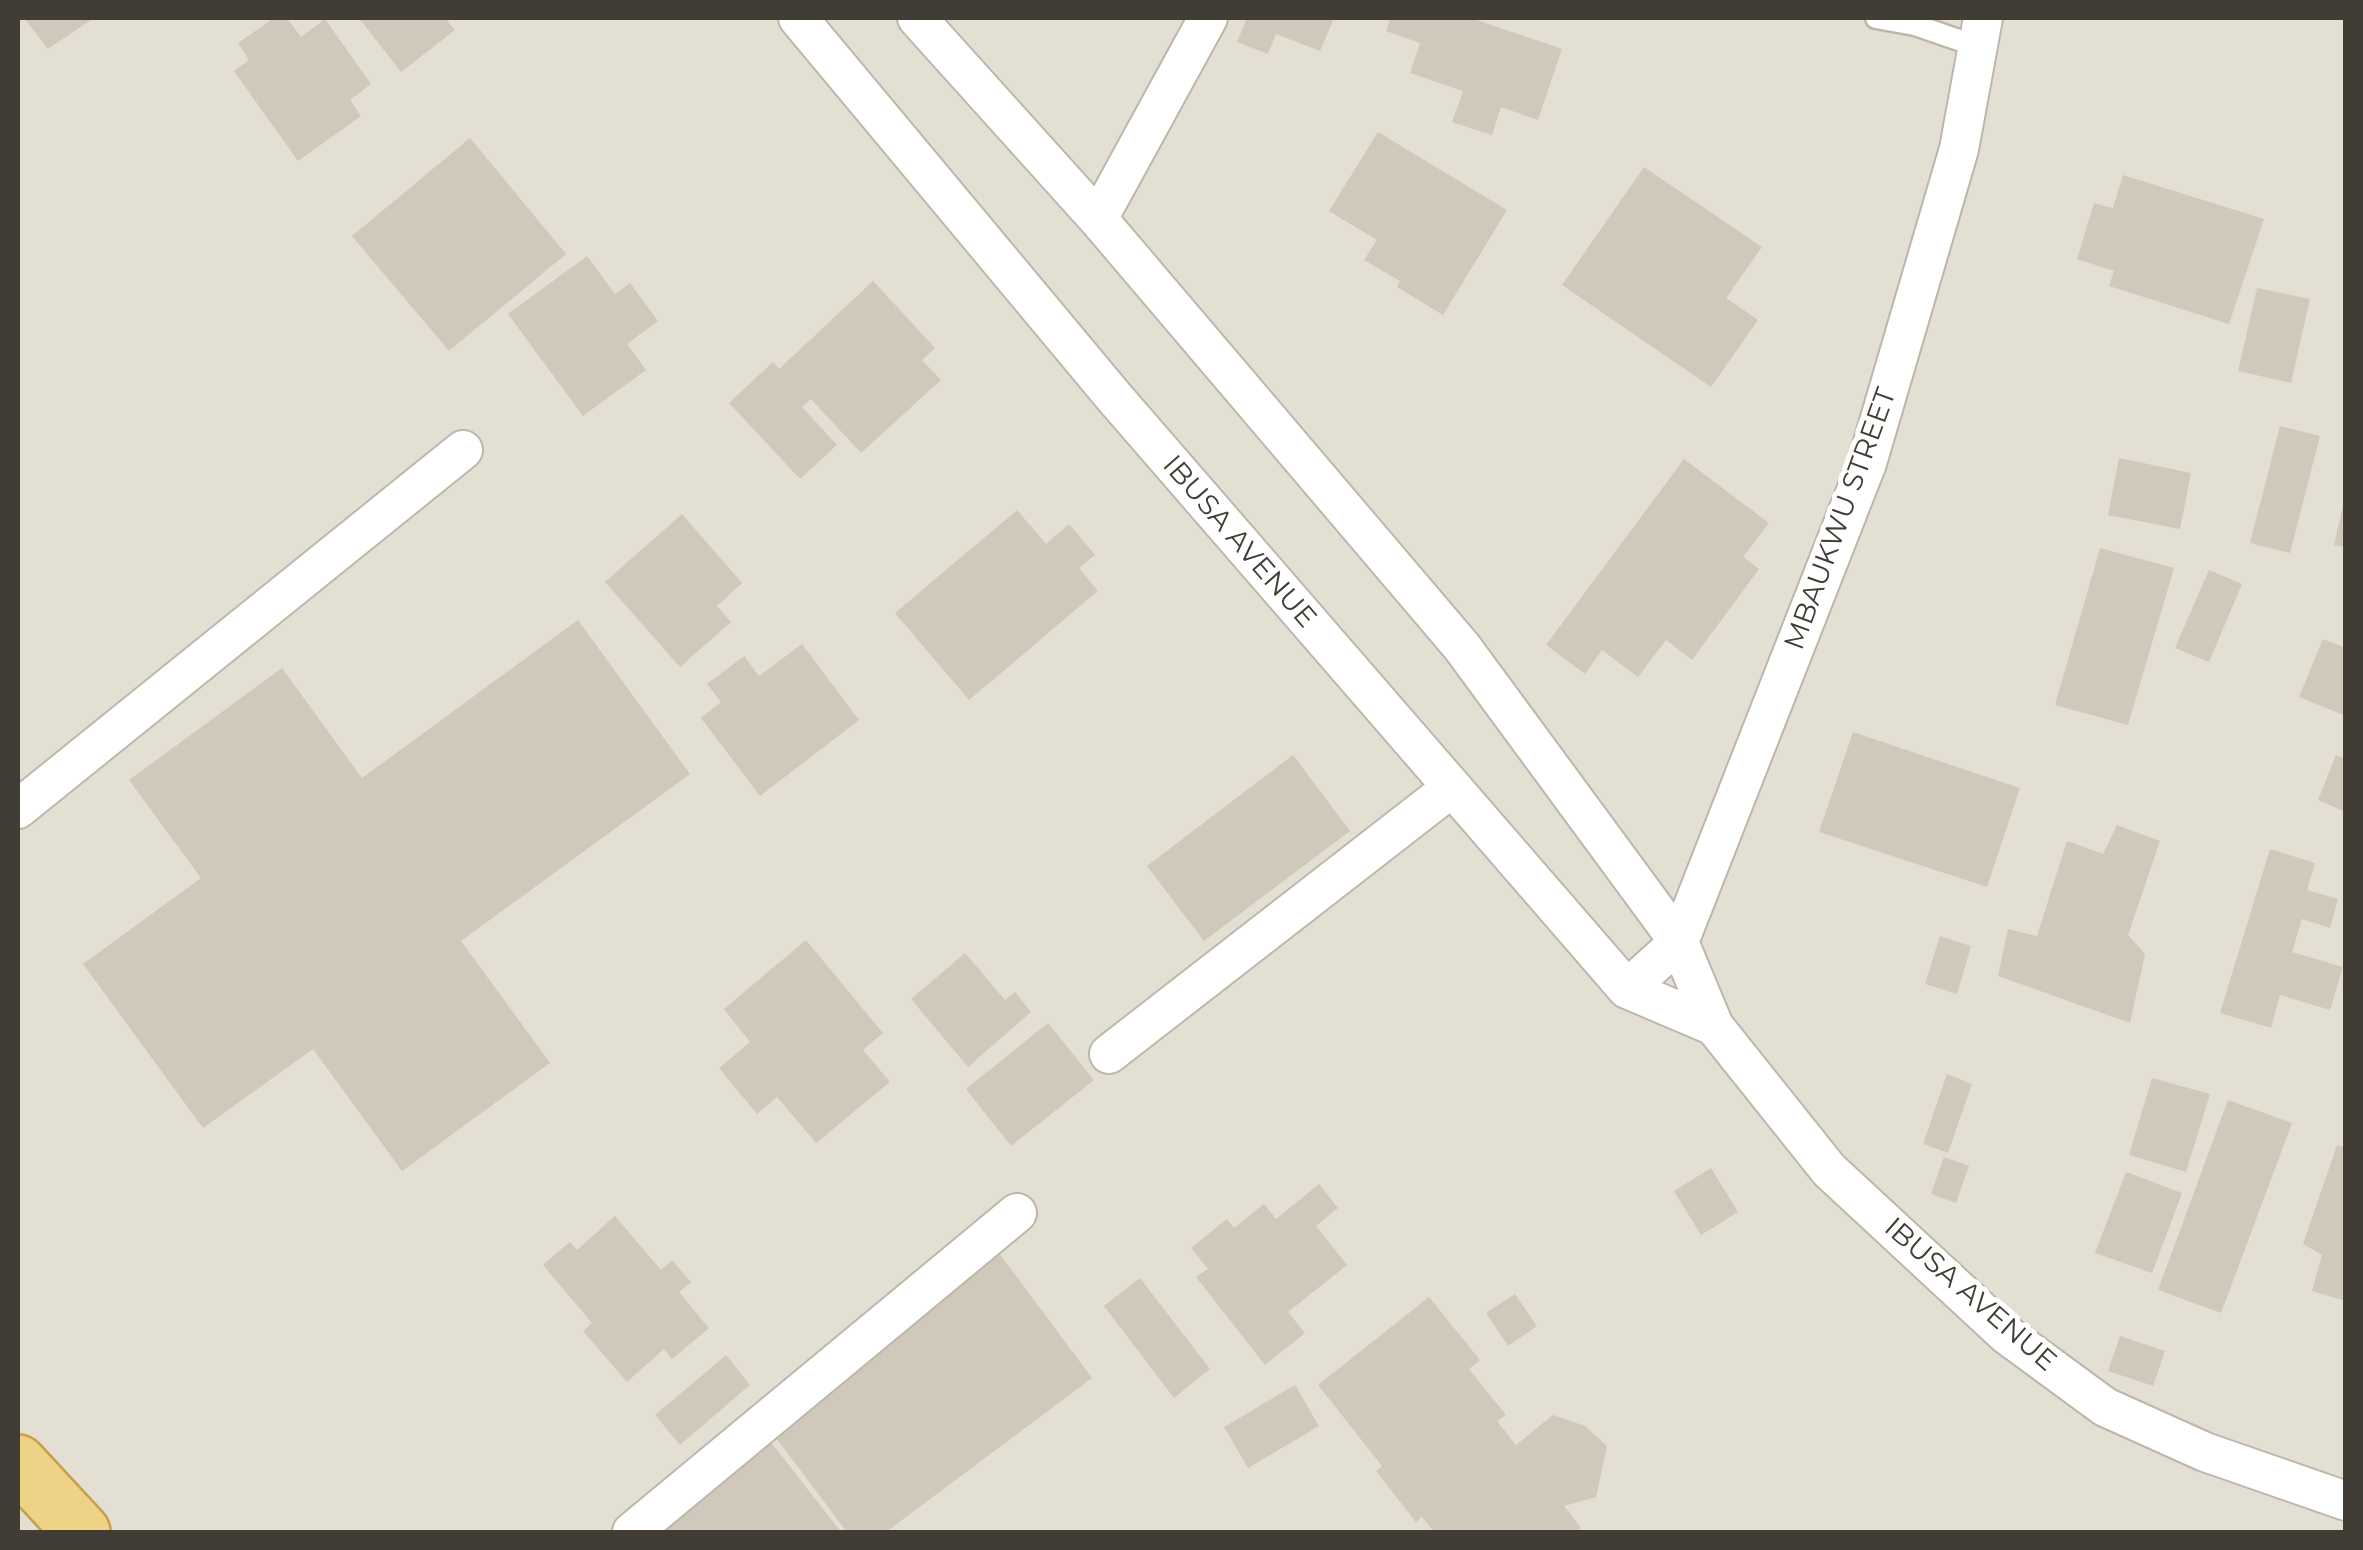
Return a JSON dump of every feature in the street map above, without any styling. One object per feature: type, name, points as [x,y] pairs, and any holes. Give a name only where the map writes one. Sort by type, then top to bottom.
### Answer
[{"type":"highway","points":[[18,1463],[82,1532]]},
{"type":"street","name":"IBUSA AVENUE","points":[[798,18],[1114,397],[1627,989],[1714,1026]]},
{"type":"street","name":"IBUSA AVENUE","points":[[916,18],[1098,219],[1462,647],[1679,942],[1714,1026],[1829,1170],[2007,1335],[2105,1407],[2205,1452],[2346,1501]]},
{"type":"street","points":[[1098,219],[1208,18]]},
{"type":"street","name":"MBAUKWU STREET","points":[[1627,989],[1679,942],[1867,463],[1959,149],[1981,32]]},
{"type":"street","points":[[18,809],[464,450]]},
{"type":"street","points":[[1109,1054],[1450,789]]},
{"type":"street","points":[[632,1532],[1017,1212]]},
{"type":"lane","points":[[1876,18],[1981,32]]},
{"type":"shaded area","points":[[18,18],[2345,18],[2345,1532],[18,1532]]},
{"type":"building","points":[[24,18],[94,18],[48,49]]},
{"type":"building","points":[[274,18],[287,18],[301,37],[325,19],[371,84],[350,100],[361,116],[298,161],[234,71],[249,60],[238,43]]},
{"type":"building","points":[[359,18],[445,18],[455,30],[401,72]]},
{"type":"building","points":[[1247,18],[1334,18],[1320,51],[1276,34],[1268,54],[1237,42]]},
{"type":"building","points":[[1390,18],[1471,18],[1562,49],[1538,120],[1501,107],[1492,135],[1452,122],[1463,91],[1410,73],[1420,43],[1386,31]]},
{"type":"building","points":[[1378,132],[1507,210],[1443,315],[1397,287],[1400,281],[1364,260],[1377,240],[1329,211]]},
{"type":"building","points":[[470,138],[566,254],[449,351],[352,236]]},
{"type":"building","points":[[1644,167],[1762,247],[1726,298],[1758,320],[1711,387],[1562,285]]},
{"type":"building","points":[[2123,175],[2264,219],[2229,324],[2109,286],[2114,271],[2077,259],[2094,203],[2113,208]]},
{"type":"building","points":[[587,256],[615,294],[630,283],[658,321],[627,344],[646,370],[583,416],[508,314]]},
{"type":"building","points":[[873,281],[935,348],[922,360],[941,380],[861,453],[811,399],[802,407],[837,445],[800,479],[729,403],[773,362],[779,369]]},
{"type":"building","points":[[2257,288],[2310,299],[2291,383],[2238,371]]},
{"type":"building","points":[[2280,426],[2320,436],[2290,553],[2250,543]]},
{"type":"building","points":[[2119,458],[2191,473],[2180,529],[2108,515]]},
{"type":"building","points":[[1684,459],[1769,523],[1743,557],[1759,569],[1692,660],[1666,640],[1638,677],[1602,650],[1585,674],[1546,645]]},
{"type":"building","points":[[2346,501],[2346,547],[2334,545]]},
{"type":"building","points":[[1017,510],[1046,544],[1069,524],[1095,555],[1079,568],[1098,591],[969,700],[895,613]]},
{"type":"building","points":[[682,514],[742,583],[717,606],[731,622],[680,667],[605,582]]},
{"type":"building","points":[[2100,548],[2174,568],[2128,725],[2055,705]]},
{"type":"building","points":[[2209,570],[2242,584],[2209,662],[2175,648]]},
{"type":"building","points":[[578,620],[690,774],[461,941],[550,1063],[402,1171],[313,1049],[203,1128],[83,964],[201,878],[129,780],[282,668],[362,778]]},
{"type":"building","points":[[2323,639],[2346,648],[2346,716],[2299,697]]},
{"type":"building","points":[[802,644],[859,720],[760,796],[701,718],[721,702],[707,684],[744,656],[759,676]]},
{"type":"building","points":[[1853,732],[2020,788],[1987,887],[1819,832]]},
{"type":"building","points":[[1293,755],[1350,831],[1204,941],[1147,866]]},
{"type":"building","points":[[2336,755],[2346,759],[2346,812],[2318,800]]},
{"type":"building","points":[[2117,825],[2160,841],[2128,935],[2145,954],[2130,1023],[1998,976],[2008,929],[2037,936],[2067,841],[2103,854]]},
{"type":"building","points":[[2270,849],[2315,863],[2307,890],[2338,899],[2330,928],[2302,919],[2292,952],[2343,967],[2330,1010],[2280,995],[2271,1028],[2220,1013]]},
{"type":"building","points":[[1940,936],[1971,946],[1957,994],[1925,984]]},
{"type":"building","points":[[806,940],[883,1033],[863,1050],[890,1082],[816,1143],[777,1097],[757,1114],[719,1068],[750,1042],[724,1009]]},
{"type":"building","points":[[965,953],[1005,1000],[1015,992],[1031,1012],[968,1067],[911,999]]},
{"type":"building","points":[[1048,1023],[1094,1080],[1011,1146],[966,1089]]},
{"type":"building","points":[[1947,1074],[1972,1084],[1948,1153],[1923,1144]]},
{"type":"building","points":[[2152,1078],[2210,1094],[2186,1172],[2129,1155]]},
{"type":"building","points":[[2228,1100],[2292,1123],[2221,1313],[2158,1290]]},
{"type":"building","points":[[2337,1145],[2346,1147],[2346,1301],[2312,1291],[2322,1255],[2303,1244]]},
{"type":"building","points":[[1944,1157],[1969,1166],[1956,1203],[1931,1194]]},
{"type":"building","points":[[1711,1168],[1738,1212],[1701,1235],[1674,1191]]},
{"type":"building","points":[[2126,1172],[2182,1193],[2152,1273],[2095,1253]]},
{"type":"building","points":[[1319,1184],[1338,1208],[1316,1226],[1347,1265],[1288,1312],[1305,1333],[1265,1365],[1196,1277],[1208,1269],[1191,1248],[1227,1219],[1234,1228],[1264,1204],[1276,1219]]},
{"type":"building","points":[[615,1216],[661,1270],[672,1260],[691,1282],[679,1292],[709,1328],[672,1359],[664,1349],[627,1382],[583,1331],[592,1323],[543,1265],[570,1242],[577,1250]]},
{"type":"building","points":[[999,1253],[1092,1378],[886,1532],[847,1532],[767,1426]]},
{"type":"building","points":[[1140,1278],[1210,1369],[1174,1398],[1104,1306]]},
{"type":"building","points":[[1515,1294],[1537,1326],[1508,1346],[1486,1313]]},
{"type":"building","points":[[1429,1297],[1480,1360],[1469,1369],[1506,1415],[1497,1421],[1516,1445],[1553,1415],[1585,1426],[1607,1446],[1596,1497],[1564,1506],[1581,1528],[1575,1532],[1434,1532],[1422,1517],[1416,1522],[1376,1471],[1382,1466],[1318,1385]]},
{"type":"building","points":[[2120,1336],[2165,1351],[2153,1386],[2108,1371]]},
{"type":"building","points":[[726,1355],[750,1385],[680,1445],[655,1415]]},
{"type":"building","points":[[1295,1385],[1319,1426],[1248,1468],[1224,1427]]},
{"type":"building","points":[[766,1436],[841,1532],[646,1532]]}]
